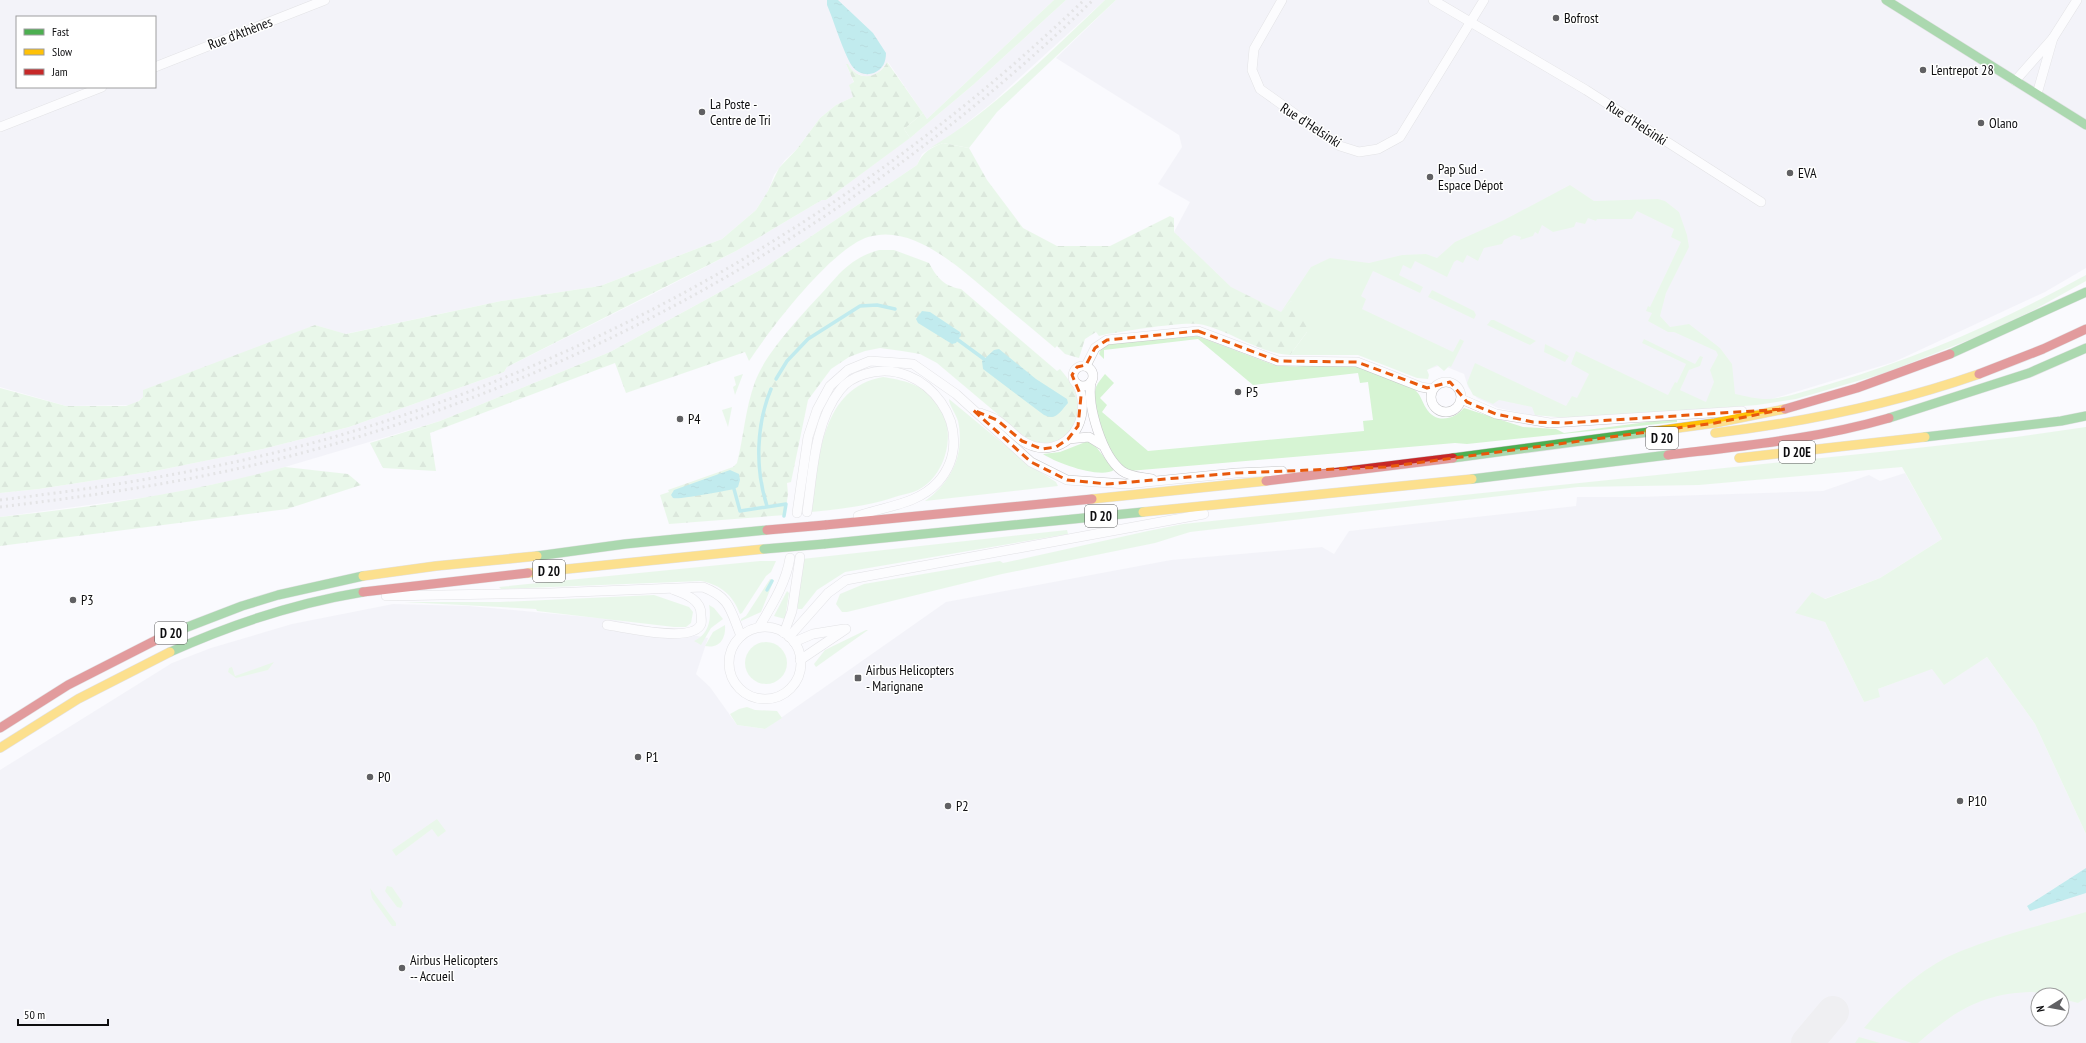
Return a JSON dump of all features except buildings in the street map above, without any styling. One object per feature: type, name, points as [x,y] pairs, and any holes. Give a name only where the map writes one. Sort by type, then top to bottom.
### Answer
[{"type":"main road","points":[[1886,0],[2014,81],[2086,124]]},
{"type":"main road","points":[[1462,457],[1716,423],[1785,409],[1857,388],[1963,350],[2086,292]]},
{"type":"main road","name":"D 20","points":[[0,728],[68,685],[168,634],[242,606],[278,595],[342,580],[436,566],[514,559],[632,543],[836,525],[1180,491],[1462,457],[1718,433],[1776,426],[1861,409],[1970,376],[2056,344],[2086,329]]},
{"type":"main road","name":"D 20","points":[[0,748],[76,700],[121,675],[180,648],[246,622],[298,606],[334,598],[439,582],[1508,476],[1780,441],[1859,426],[1980,390],[2029,373],[2086,348]]},
{"type":"main road","name":"D 20E","points":[[1731,459],[2061,421],[2086,416]]},
{"type":"main road","points":[[1508,476],[1678,464]]},
{"type":"street","name":"Rue d'Athènes","points":[[156,67],[325,0]]},
{"type":"street","name":"Rue d'Helsinki","points":[[1282,0],[1256,43],[1252,63],[1255,79],[1260,89],[1280,105],[1340,146],[1359,152],[1378,149],[1400,137],[1484,0]]},
{"type":"street","name":"Rue d'Helsinki","points":[[1433,0],[1586,90],[1761,202]]},
{"type":"street","points":[[2014,81],[2054,38],[2077,0]]},
{"type":"street","points":[[2037,94],[2054,38]]},
{"type":"street","points":[[0,127],[99,88]]},
{"type":"street","points":[[1086,366],[1094,348],[1107,340],[1198,331],[1278,361],[1357,362],[1417,386],[1432,389]]},
{"type":"street","points":[[797,513],[808,437],[817,410],[830,386],[848,370],[870,361],[913,364],[956,394],[1031,462],[1067,480],[1107,484],[1163,481],[1236,473],[1386,467]]},
{"type":"street","points":[[1086,366],[1092,372],[1091,399],[1102,445],[1113,463],[1128,474],[1163,481]]},
{"type":"street","points":[[973,410],[997,420],[1022,441],[1042,449],[1056,447],[1068,439],[1078,426],[1082,412],[1082,396],[1073,381],[1073,372],[1077,367],[1086,366]]},
{"type":"street","points":[[807,512],[819,437],[828,412],[840,390],[854,378],[873,372],[890,371],[909,375],[926,386],[939,399],[951,417],[955,439],[952,462],[937,483],[920,496],[898,506],[871,512],[836,525]]},
{"type":"street","points":[[1076,384],[1086,386],[1091,382]]},
{"type":"street","points":[[1450,382],[1458,388],[1461,399],[1456,408],[1452,411],[1442,412],[1432,403],[1430,398],[1432,389],[1440,383],[1450,382]]},
{"type":"street","points":[[1461,399],[1496,414],[1550,423],[1712,412],[1785,409]]},
{"type":"street","points":[[1068,439],[1089,437],[1102,445]]},
{"type":"street","points":[[789,637],[828,592],[846,580],[1208,513],[1378,488]]},
{"type":"street","points":[[800,557],[789,637],[800,660],[800,671],[796,681],[785,693],[767,699],[749,696],[736,685],[730,670],[730,653],[741,636],[759,628],[772,628],[789,637],[846,629],[800,660]]},
{"type":"street","points":[[759,628],[778,594],[788,568],[790,558]]},
{"type":"street","points":[[334,598],[703,587],[717,593],[729,606],[741,636]]},
{"type":"street","points":[[607,625],[671,634],[688,634],[696,630],[701,624],[701,611],[696,602],[689,596],[672,589]]},
{"type":"highlighted area","points":[[1198,331],[1278,361],[1357,362],[1427,388],[1450,382],[1467,402],[1496,414],[1533,422],[1565,423],[1785,409],[1715,423],[1386,467],[1236,473],[1107,484],[1067,480],[1031,462],[973,410],[997,420],[1022,441],[1042,449],[1056,447],[1068,439],[1078,426],[1081,396],[1072,375],[1077,367],[1086,365],[1095,348],[1107,340]]},
{"type":"shaded area","points":[[0,0],[1054,0],[927,119],[888,62],[877,74],[866,77],[855,73],[846,64],[854,83],[853,97],[836,105],[820,118],[797,149],[785,160],[774,175],[768,191],[756,210],[722,239],[600,286],[501,301],[345,334],[315,325],[143,397],[134,405],[66,406],[0,387]]},
{"type":"shaded area","points":[[1066,0],[1105,0],[993,102],[953,134],[922,154],[917,165],[764,268],[610,352],[440,421],[250,477],[156,496],[0,517],[0,493],[39,489],[155,471],[263,449],[349,427],[504,372],[507,367],[736,251],[822,200],[826,200],[917,132],[973,85]]},
{"type":"shaded area","points":[[1116,0],[2086,0],[2086,268],[2045,292],[1894,362],[1772,399],[1648,411],[1536,416],[1498,408],[1477,398],[1468,387],[1464,374],[1442,365],[1422,371],[1226,295],[1174,232],[1190,202],[1158,184],[1182,147],[1179,135],[1056,58]]},
{"type":"shaded area","name":"Airbus Helicopters - Marignane","points":[[1905,473],[1942,539],[1880,578],[1824,599],[1825,622],[1864,702],[1878,689],[1932,668],[1944,684],[1987,657],[2035,724],[2086,834],[2086,1043],[0,1043],[0,770],[172,663],[211,648],[292,624],[393,604],[469,606],[610,619],[708,638],[696,674],[710,687],[737,725],[765,729],[946,602],[1171,560],[1322,547],[1334,554],[1349,531],[1576,506],[1577,497],[1637,497],[1823,491],[1869,475],[1880,481]]},
{"type":"green space","points":[[1054,0],[1066,0],[973,85],[910,138],[904,129],[923,113],[927,119]]},
{"type":"green space","points":[[1105,0],[1116,0],[997,112],[969,148],[943,143],[930,148],[954,133],[999,98],[1043,59]]},
{"type":"green space","points":[[887,62],[923,113],[904,129],[910,138],[826,200],[822,200],[736,251],[507,367],[504,372],[349,427],[263,449],[155,471],[39,489],[0,493],[0,388],[66,406],[126,406],[139,401],[143,397],[143,390],[315,325],[346,334],[501,301],[600,286],[722,239],[756,210],[768,191],[779,168],[797,149],[820,118],[836,105],[853,97],[849,85],[854,82],[846,64],[848,64],[857,74],[868,76],[879,72]]},
{"type":"green space","points":[[943,143],[969,148],[987,180],[1023,228],[1057,246],[1110,246],[1170,216],[1174,218],[1174,232],[1231,287],[1281,312],[1291,301],[1310,319],[1307,332],[1290,355],[1268,351],[1226,333],[1204,325],[1196,324],[1157,326],[1099,336],[1096,332],[1085,339],[1079,358],[1065,354],[1057,346],[1055,348],[966,273],[935,251],[919,242],[902,236],[885,234],[868,237],[853,244],[837,257],[803,291],[772,329],[749,361],[745,352],[626,393],[615,363],[430,433],[436,471],[383,468],[370,443],[440,421],[610,352],[764,268],[917,165],[927,151]]},
{"type":"green space","points":[[1570,185],[1594,201],[1658,199],[1665,201],[1679,212],[1687,235],[1689,247],[1666,293],[1660,316],[1670,327],[1689,324],[1720,348],[1732,364],[1735,394],[1751,397],[1772,399],[1791,395],[1866,373],[1930,349],[1994,322],[2086,275],[2086,281],[2030,312],[1984,334],[1885,373],[1796,399],[1757,405],[1585,418],[1567,418],[1535,415],[1532,407],[1499,400],[1493,404],[1473,395],[1467,383],[1475,363],[1566,406],[1572,396],[1577,398],[1589,374],[1571,364],[1576,351],[1668,395],[1675,382],[1677,383],[1686,364],[1642,343],[1644,339],[1695,364],[1700,356],[1703,357],[1700,366],[1689,370],[1680,390],[1706,402],[1714,382],[1710,370],[1718,355],[1716,351],[1674,332],[1668,332],[1648,321],[1652,313],[1646,311],[1648,306],[1650,307],[1681,242],[1671,237],[1674,229],[1637,211],[1632,219],[1597,219],[1596,221],[1588,218],[1585,224],[1576,222],[1574,227],[1553,232],[1542,225],[1538,234],[1535,232],[1533,236],[1520,240],[1521,237],[1514,235],[1504,240],[1502,244],[1484,248],[1478,261],[1467,255],[1463,263],[1457,260],[1454,262],[1447,277],[1415,261],[1411,269],[1403,265],[1399,275],[1423,287],[1420,293],[1373,271],[1361,296],[1366,299],[1362,309],[1453,352],[1460,339],[1464,341],[1451,367],[1449,366],[1444,371],[1437,365],[1427,370],[1429,375],[1428,379],[1417,378],[1358,355],[1290,355],[1307,332],[1291,301],[1281,312],[1311,267],[1330,258],[1369,263],[1402,255],[1426,254],[1437,258],[1455,242],[1504,220]]},
{"type":"green space","points":[[879,250],[894,250],[929,263],[938,277],[950,286],[961,289],[1057,371],[1060,369],[1070,383],[1077,399],[1078,411],[1072,430],[1057,441],[1047,443],[1037,442],[1026,438],[937,363],[920,354],[902,351],[880,348],[865,351],[849,357],[831,369],[808,400],[791,482],[787,483],[788,494],[785,515],[669,524],[660,495],[669,492],[668,490],[733,467],[737,463],[747,412],[755,382],[770,355],[792,326],[839,274],[857,259]]},
{"type":"green space","points":[[1432,290],[1474,311],[1476,315],[1474,319],[1428,297]]},
{"type":"green space","points":[[1491,320],[1494,320],[1536,341],[1530,345],[1487,325]]},
{"type":"green space","points":[[1197,336],[1274,365],[1343,365],[1373,371],[1415,390],[1430,413],[1439,418],[1455,415],[1464,408],[1523,427],[1556,429],[1564,433],[1677,418],[1677,422],[1467,444],[1455,443],[1129,471],[1121,465],[1107,445],[1098,421],[1095,408],[1096,387],[1105,374],[1114,383],[1100,398],[1107,405],[1102,412],[1148,451],[1364,431],[1363,421],[1373,420],[1368,382],[1360,383],[1358,373],[1253,385],[1198,339],[1104,350],[1104,359],[1099,354],[1102,347],[1108,344]]},
{"type":"green space","points":[[1545,344],[1569,356],[1565,362],[1544,352]]},
{"type":"green space","points":[[743,374],[735,395],[733,387],[736,385],[734,377]]},
{"type":"green space","points":[[883,377],[904,381],[917,386],[930,394],[942,410],[948,435],[947,448],[937,473],[929,483],[913,492],[866,505],[811,512],[821,450],[826,430],[835,411],[846,396],[862,384]]},
{"type":"green space","points":[[949,399],[1029,465],[1056,482],[1058,486],[925,501],[943,485],[954,466],[958,455],[960,433],[958,421]]},
{"type":"green space","points":[[732,407],[728,427],[722,410]]},
{"type":"green space","points":[[2086,427],[2086,834],[2035,724],[1987,657],[1944,685],[1932,669],[1878,689],[1880,697],[1864,702],[1825,622],[1795,613],[1812,592],[1825,599],[1880,578],[1942,539],[1902,467],[1699,485],[1578,487],[1190,532],[1155,543],[1002,574],[847,612],[842,612],[836,604],[840,594],[864,584],[1000,561],[1003,563],[1183,524],[1899,450],[2016,437]]},
{"type":"green space","points":[[1088,441],[1097,448],[1114,470],[1099,473],[1078,469],[1058,462],[1043,454],[1060,452]]},
{"type":"green space","points":[[285,467],[348,474],[361,485],[287,509],[0,546],[0,517],[144,498],[215,484]]},
{"type":"green space","points":[[1067,530],[1068,534],[845,572],[817,590],[802,609],[798,609],[797,606],[802,559]]},
{"type":"green space","points":[[760,561],[776,561],[771,572],[766,576],[740,614],[730,596],[715,585],[701,581],[501,589],[499,587]]},
{"type":"green space","points":[[770,579],[774,580],[761,612],[741,621],[741,619],[746,616]]},
{"type":"green space","points":[[787,591],[789,593],[785,619],[774,616]]},
{"type":"green space","points":[[654,595],[689,607],[693,612],[691,623],[686,627],[674,627],[537,611],[536,609],[404,602],[500,602]]},
{"type":"green space","points":[[709,605],[714,608],[723,619],[711,628],[701,645],[694,641],[706,631],[710,616]]},
{"type":"green space","points":[[725,625],[721,642],[715,646],[705,646],[713,632]]},
{"type":"green space","points":[[868,630],[816,667],[814,664],[825,650]]},
{"type":"green space","points":[[762,642],[770,642],[781,648],[787,659],[787,667],[781,678],[770,684],[762,684],[751,678],[745,667],[745,659],[751,648]]},
{"type":"green space","points":[[274,662],[268,670],[236,678],[228,672],[229,668],[232,667],[235,676]]},
{"type":"green space","points":[[747,707],[755,710],[777,711],[782,718],[765,729],[737,725],[730,714]]},
{"type":"green space","points":[[437,819],[446,831],[438,837],[432,829],[396,856],[392,850]]},
{"type":"green space","points":[[387,886],[392,887],[403,903],[401,908],[397,907],[385,891]]},
{"type":"green space","points":[[370,888],[396,923],[396,926],[392,926],[372,898]]},
{"type":"green space","points":[[2086,912],[2086,998],[2078,1003],[2070,1001],[2070,987],[2030,987],[2030,992],[1998,996],[1969,1006],[1944,1022],[1918,1043],[1912,1043],[1864,1028],[1896,994],[1933,965],[1961,951],[2023,930]]},
{"type":"green space","points":[[1859,1037],[1880,1043],[1855,1043]]},
{"type":"water","points":[[827,0],[838,0],[873,33],[886,53],[883,65],[880,69],[871,74],[865,74],[859,72],[852,66],[845,53],[827,5]]},
{"type":"water","points":[[922,311],[930,312],[960,332],[961,335],[956,343],[952,344],[918,323],[916,319]]},
{"type":"water","points":[[999,349],[1036,379],[1067,399],[1068,403],[1058,415],[1048,417],[1044,415],[983,369],[982,361],[994,350]]},
{"type":"water","points":[[730,470],[739,474],[740,480],[738,487],[734,489],[684,498],[673,498],[671,495],[674,490]]},
{"type":"water","points":[[2086,868],[2086,893],[2030,911],[2027,906]]},
{"type":"waterway","points":[[776,379],[787,361],[808,339],[860,306],[877,305],[895,309]]},
{"type":"waterway","points":[[954,337],[984,359]]},
{"type":"waterway","points":[[767,506],[760,477],[759,447],[762,417],[771,389]]},
{"type":"waterway","points":[[734,489],[740,511],[786,504],[784,516]]},
{"type":"waterway","points":[[767,590],[772,581]]},
{"type":"taxiway","points":[[1807,1043],[1833,1012]]},
{"type":"railway","points":[[0,500],[134,481],[223,465],[267,455],[354,431],[455,397],[554,356],[651,310],[744,259],[834,201],[921,139],[1005,72],[1084,0]]},
{"type":"railway","points":[[0,507],[150,486],[224,472],[298,454],[409,421],[517,380],[622,332],[724,278],[823,217],[917,151],[1008,78],[1093,0]]},
{"type":"traffic: fast","points":[[1886,0],[2086,125]]},
{"type":"traffic: fast","points":[[1950,354],[2086,292]]},
{"type":"traffic: fast","points":[[1889,418],[2029,373],[2086,348]]},
{"type":"traffic: fast","points":[[1925,437],[2061,421],[2086,416]]},
{"type":"traffic: fast","points":[[1453,458],[1649,432]]},
{"type":"traffic: fast","points":[[1472,479],[1668,455]]},
{"type":"traffic: fast","points":[[824,544],[1143,512]]},
{"type":"traffic: fast","points":[[537,556],[625,544],[767,530]]},
{"type":"traffic: fast","points":[[764,549],[824,544]]},
{"type":"traffic: fast","points":[[164,636],[242,606],[278,595],[363,576]]},
{"type":"traffic: fast","points":[[170,652],[217,632],[289,608],[363,592]]},
{"type":"traffic: slow","points":[[1715,433],[1749,429],[1848,411],[1947,385],[1979,374]]},
{"type":"traffic: slow","points":[[1649,432],[1715,423],[1785,409]]},
{"type":"traffic: slow","points":[[1739,458],[1925,437]]},
{"type":"traffic: slow","points":[[1143,512],[1472,479]]},
{"type":"traffic: slow","points":[[1092,499],[1266,481]]},
{"type":"traffic: slow","points":[[528,573],[764,549]]},
{"type":"traffic: slow","points":[[363,576],[436,566],[537,556]]},
{"type":"traffic: slow","points":[[0,748],[78,699],[170,652]]},
{"type":"traffic: jam","points":[[1979,374],[2043,349],[2086,329]]},
{"type":"traffic: jam","points":[[1785,409],[1857,388],[1950,354]]},
{"type":"traffic: jam","points":[[1668,455],[1807,437],[1889,418]]},
{"type":"traffic: jam","points":[[1266,481],[1453,458]]},
{"type":"traffic: jam","points":[[825,525],[1092,499]]},
{"type":"traffic: jam","points":[[767,530],[825,525]]},
{"type":"traffic: jam","points":[[363,592],[528,573]]},
{"type":"traffic: jam","points":[[0,728],[68,685],[164,636]]},
{"type":"place","name":"Bofrost","points":[[1556,18]]},
{"type":"place","name":"L'entrepot 28","points":[[1923,70]]},
{"type":"place","name":"La Poste - Centre de Tri","points":[[702,112]]},
{"type":"place","name":"Olano","points":[[1981,123]]},
{"type":"place","name":"EVA","points":[[1790,173]]},
{"type":"place","name":"Pap Sud - Espace Dépot","points":[[1430,177]]},
{"type":"place","name":"P5","points":[[1238,392]]},
{"type":"place","name":"P4","points":[[680,419]]},
{"type":"place","name":"P3","points":[[73,600]]},
{"type":"place","name":"Airbus Helicopters - Marignane","points":[[858,678]]},
{"type":"place","name":"P1","points":[[638,757]]},
{"type":"place","name":"P0","points":[[370,777]]},
{"type":"place","name":"P10","points":[[1960,801]]},
{"type":"place","name":"P2","points":[[948,806]]},
{"type":"place","name":"Airbus Helicopters -- Accueil","points":[[402,968]]}]
